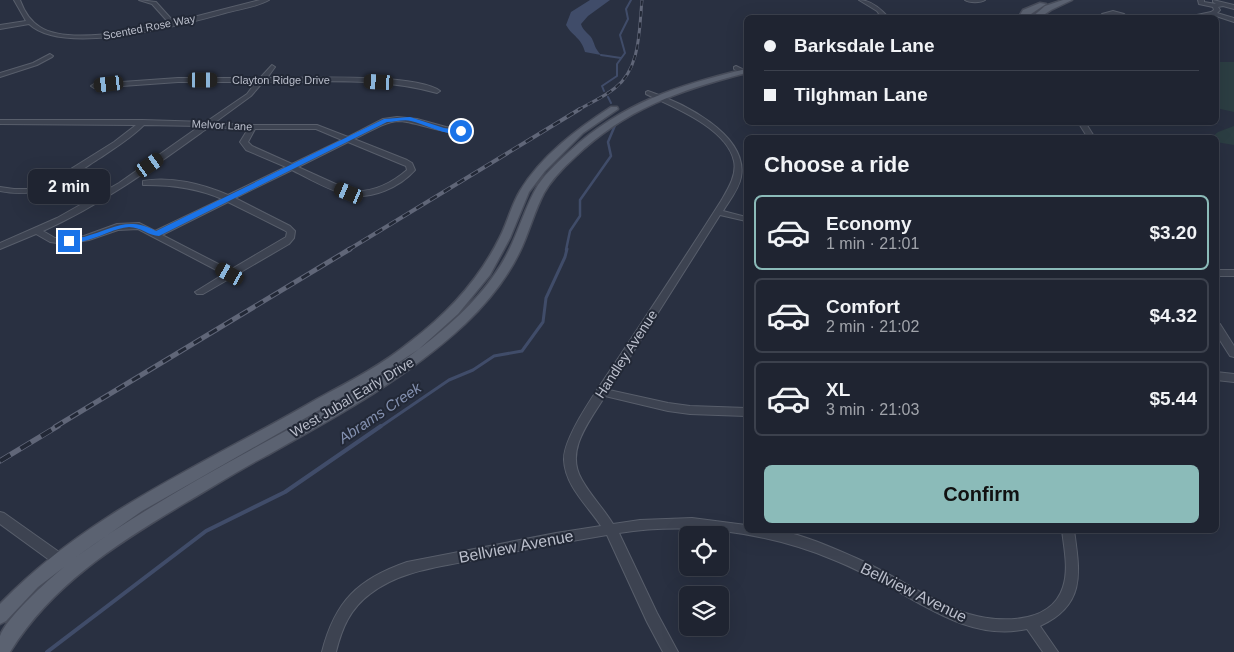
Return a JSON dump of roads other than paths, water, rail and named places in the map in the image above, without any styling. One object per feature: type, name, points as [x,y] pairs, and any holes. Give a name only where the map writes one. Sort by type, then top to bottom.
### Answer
[{"type":"main road","points":[[1025,15],[1034,7],[1051,0]]},
{"type":"main road","points":[[1038,15],[1048,8],[1069,0]]},
{"type":"main road","name":"West Jubal Early Drive","points":[[0,616],[32,582],[66,565],[344,406],[420,356],[461,322],[490,290],[516,248],[542,187],[556,170],[596,131],[653,95],[744,70]]},
{"type":"main road","name":"West Jubal Early Drive","points":[[0,652],[28,610],[66,565]]},
{"type":"street","points":[[0,27],[29,22],[17,0]]},
{"type":"street","points":[[142,0],[154,4],[172,23]]},
{"type":"street","name":"Scented Rose Way","points":[[29,22],[41,31],[57,35],[75,37],[114,35],[266,0]]},
{"type":"street","points":[[862,0],[879,10],[883,15]]},
{"type":"street","points":[[968,0],[982,0]]},
{"type":"street","points":[[1199,1],[1234,7]]},
{"type":"street","points":[[1213,13],[1217,10],[1216,3]]},
{"type":"street","points":[[1106,15],[1110,13],[1122,15]]},
{"type":"street","points":[[1202,15],[1213,13],[1234,20]]},
{"type":"street","points":[[0,75],[40,62],[50,56]]},
{"type":"street","points":[[0,246],[37,231],[109,193],[248,96],[272,67]]},
{"type":"street","name":"Clayton Ridge Drive","points":[[94,86],[154,80],[263,80],[379,82],[419,85],[437,91]]},
{"type":"street","name":"Handley Avenue","points":[[653,95],[712,126],[725,138],[737,160],[737,176],[717,212],[573,440],[570,464],[580,490],[610,529],[647,606],[672,652]]},
{"type":"street","points":[[156,234],[381,122],[398,118],[418,120],[450,131],[467,130]]},
{"type":"street","name":"Melvor Lane","points":[[0,122],[143,122],[253,127],[317,127],[409,164],[410,171],[372,193],[355,194],[291,167]]},
{"type":"street","points":[[0,189],[27,191],[55,183],[127,137],[143,122]]},
{"type":"street","points":[[253,127],[244,140],[246,146],[291,167]]},
{"type":"street","points":[[146,183],[167,182],[206,188],[287,228],[291,233],[290,238],[286,242],[200,292]]},
{"type":"street","points":[[717,212],[744,219]]},
{"type":"street","points":[[37,231],[53,240],[61,242],[86,238],[110,229],[130,225],[142,226],[230,274]]},
{"type":"street","points":[[1219,273],[1234,273]]},
{"type":"street","points":[[1219,331],[1234,354]]},
{"type":"street","points":[[1219,376],[1234,378]]},
{"type":"street","points":[[602,392],[668,407],[690,410],[744,412]]},
{"type":"street","points":[[0,517],[66,565]]},
{"type":"street","name":"Bellview Avenue","points":[[330,652],[338,621],[347,607],[364,590],[388,575],[408,568],[610,529],[674,522],[744,530]]},
{"type":"street","name":"Bellview Avenue","points":[[760,533],[831,553],[890,579],[967,620],[1005,626],[1030,623],[1053,612],[1063,602],[1070,588],[1073,573],[1068,533]]},
{"type":"street","points":[[1030,623],[1051,652]]},
{"type":"water","points":[[590,0],[610,0],[588,16],[581,24],[601,55],[585,52],[579,40],[566,25],[571,12]]},
{"type":"waterway","name":"Abrams Creek","points":[[604,91],[602,86],[617,76],[617,64],[625,53],[620,35],[628,19],[626,9],[631,0]]},
{"type":"waterway","points":[[601,55],[621,58]]},
{"type":"waterway","name":"Abrams Creek","points":[[608,97],[611,103]]},
{"type":"waterway","name":"Abrams Creek","points":[[566,250],[570,231],[580,216],[580,200],[611,156],[608,142],[616,123]]},
{"type":"waterway","name":"Abrams Creek","points":[[380,427],[449,380],[473,370],[494,356],[522,351],[543,322],[546,298],[567,249]]},
{"type":"waterway","name":"Abrams Creek","points":[[47,652],[206,531],[285,492],[381,426]]},
{"type":"railway","points":[[578,110],[615,88],[624,80],[630,70],[637,47],[642,0]]},
{"type":"railway","points":[[348,250],[580,109]]},
{"type":"railway","points":[[55,427],[350,249]]},
{"type":"railway","points":[[0,461],[58,426]]}]
